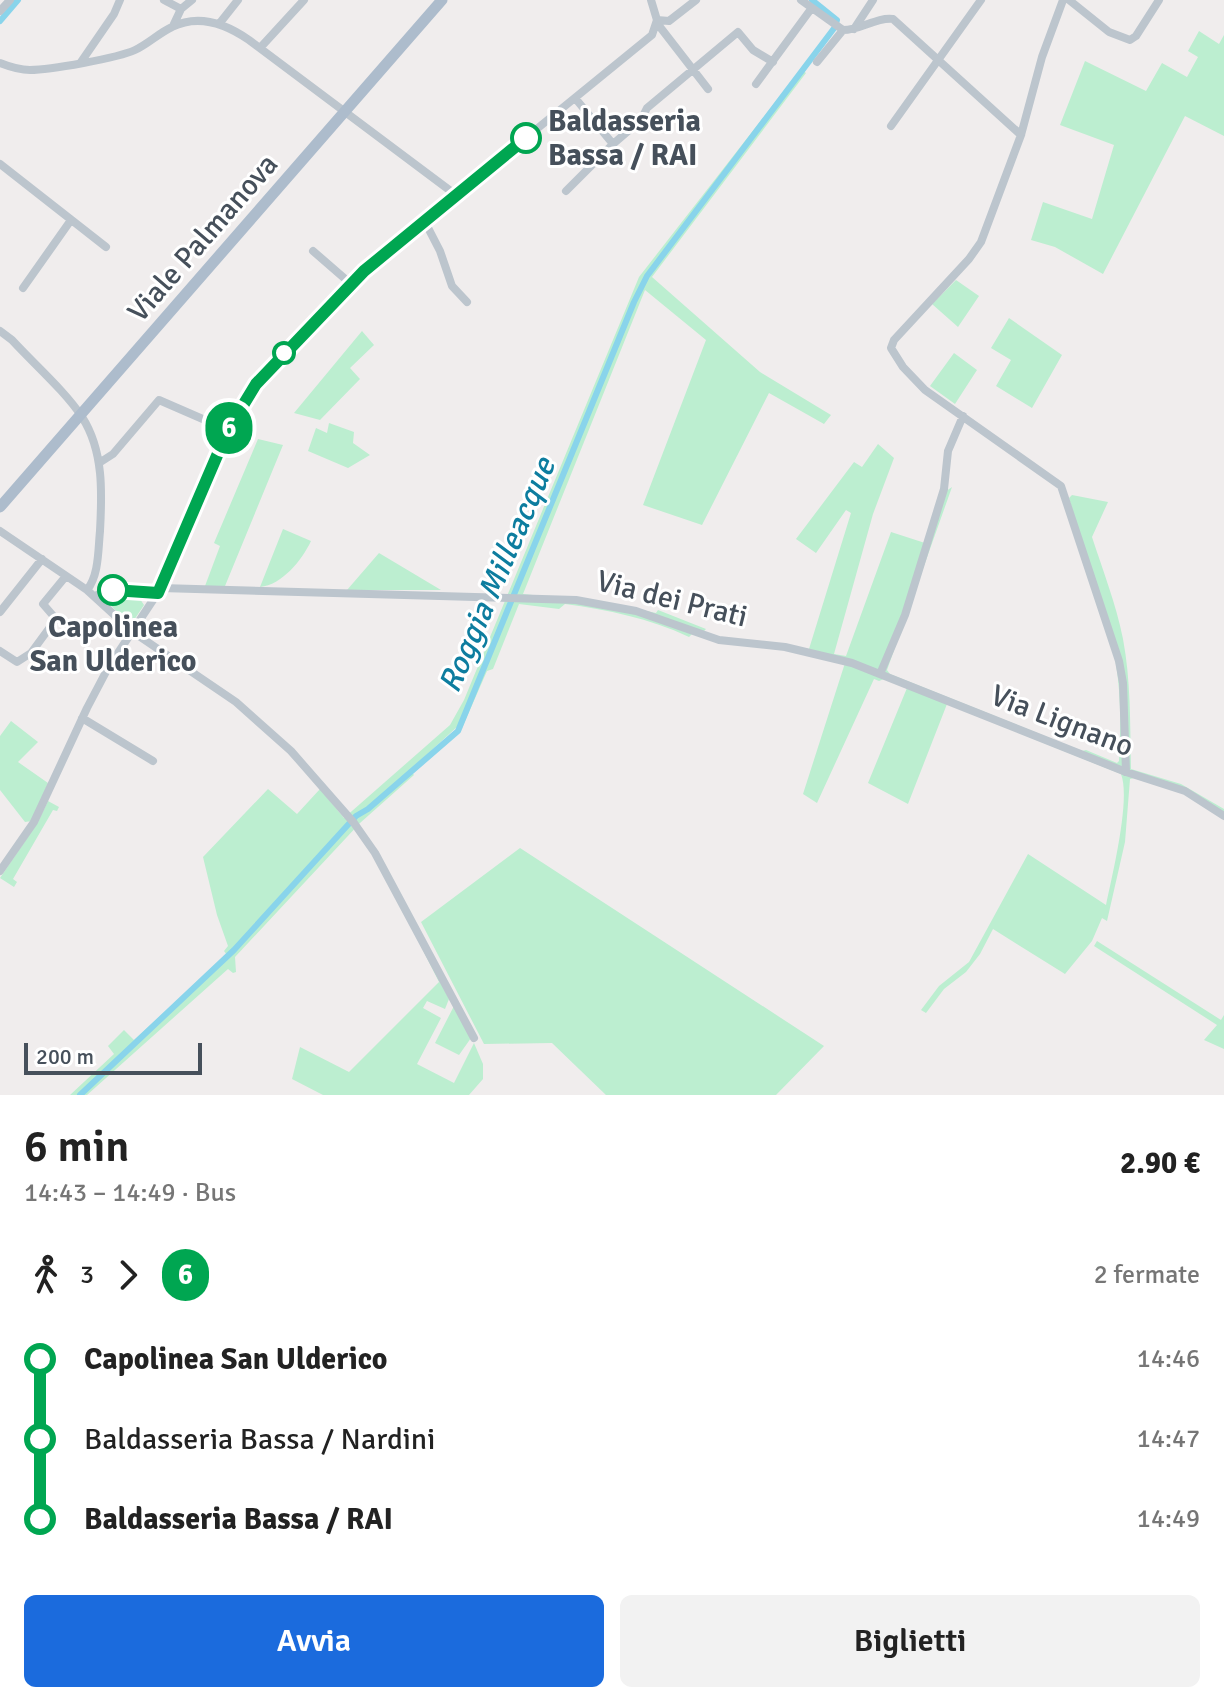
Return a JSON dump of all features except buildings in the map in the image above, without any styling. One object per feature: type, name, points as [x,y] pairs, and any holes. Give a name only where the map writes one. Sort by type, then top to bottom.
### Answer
[{"type":"main road","name":"Viale Palmanova","points":[[0,507],[442,0]]},
{"type":"street","points":[[0,11],[10,0]]},
{"type":"street","points":[[81,62],[120,0]]},
{"type":"street","points":[[164,0],[181,9]]},
{"type":"street","points":[[173,26],[181,9],[192,0]]},
{"type":"street","points":[[219,24],[238,0]]},
{"type":"street","points":[[260,48],[304,0]]},
{"type":"street","points":[[651,0],[659,24],[708,89]]},
{"type":"street","points":[[0,871],[34,822],[108,668],[159,591],[228,430],[256,384],[351,284],[424,220],[652,35],[659,24],[673,19],[696,0]]},
{"type":"street","points":[[801,0],[838,27],[854,29],[885,18],[893,19],[1021,135]]},
{"type":"street","points":[[854,29],[873,0]]},
{"type":"street","points":[[891,126],[981,0]]},
{"type":"street","points":[[1126,772],[1121,671],[1063,489],[918,383],[898,361],[891,345],[981,242],[1021,135],[1042,57],[1066,0],[1109,32],[1127,40],[1136,36],[1159,0]]},
{"type":"street","points":[[756,84],[811,9]]},
{"type":"street","points":[[0,63],[32,70],[81,62],[131,52],[173,26],[191,22],[219,24],[260,48],[456,195]]},
{"type":"street","points":[[817,62],[838,27]]},
{"type":"street","points":[[566,191],[641,120],[647,108],[738,32],[753,50],[773,62]]},
{"type":"street","points":[[575,98],[613,144]]},
{"type":"street","points":[[0,164],[106,247]]},
{"type":"street","points":[[23,288],[71,220]]},
{"type":"street","points":[[424,220],[440,251],[452,286],[467,302]]},
{"type":"street","points":[[313,251],[351,284]]},
{"type":"street","points":[[0,331],[81,415],[91,437],[99,463],[101,505],[97,563],[91,593]]},
{"type":"street","points":[[99,463],[113,454],[159,400],[228,430]]},
{"type":"street","points":[[880,674],[905,615],[944,489],[948,451],[963,416]]},
{"type":"street","points":[[0,531],[91,593],[133,632],[254,716],[291,751],[351,820],[391,879],[474,1038]]},
{"type":"street","points":[[0,612],[42,559]]},
{"type":"street","points":[[0,651],[17,662],[31,653],[56,619],[43,604],[66,576]]},
{"type":"street","name":"Via dei Prati","points":[[91,593],[107,590],[576,600],[636,611],[719,640],[785,647],[852,663],[880,674]]},
{"type":"street","name":"Via Lignano","points":[[880,674],[1126,772],[1185,791],[1224,816]]},
{"type":"street","points":[[82,718],[153,761]]},
{"type":"green space","points":[[1199,31],[1219,44],[1224,35],[1224,136],[1185,116],[1103,274],[1055,247],[1031,240],[1043,202],[1092,219],[1114,145],[1060,125],[1085,61],[1146,91],[1162,63],[1187,77],[1198,57],[1188,51]]},
{"type":"green space","points":[[801,69],[806,73],[652,277],[760,372],[831,415],[824,424],[769,393],[702,525],[643,505],[706,340],[645,290],[523,594],[610,603],[656,613],[658,610],[721,638],[809,649],[851,513],[846,510],[816,553],[796,539],[854,462],[862,467],[878,444],[894,458],[873,514],[834,654],[846,656],[891,532],[925,543],[942,494],[952,487],[887,670],[890,674],[1117,763],[1120,709],[1115,658],[1069,498],[1072,495],[1108,502],[1092,537],[1113,600],[1126,655],[1131,769],[1181,784],[1224,809],[1224,819],[1191,796],[1130,779],[1125,842],[1107,921],[1102,918],[1092,941],[1065,974],[993,929],[966,972],[944,989],[926,1013],[921,1010],[939,986],[969,962],[1028,854],[1106,905],[1122,819],[1121,774],[947,704],[908,804],[868,783],[907,688],[884,679],[874,679],[817,803],[803,794],[845,663],[780,648],[692,634],[689,637],[644,620],[597,609],[565,604],[559,609],[519,604],[493,669],[487,671],[462,728],[458,726],[410,770],[414,775],[360,823],[235,957],[236,972],[228,969],[87,1095],[70,1095],[114,1054],[108,1046],[124,1030],[134,1040],[227,955],[224,951],[228,946],[203,857],[268,789],[297,814],[320,789],[344,818],[450,725],[464,700],[639,277]]},
{"type":"green space","points":[[956,280],[979,296],[958,327],[932,304]]},
{"type":"green space","points":[[1009,318],[1062,355],[1032,408],[996,386],[1011,360],[991,348]]},
{"type":"green space","points":[[362,331],[374,345],[350,368],[360,379],[320,420],[294,413]]},
{"type":"green space","points":[[954,353],[977,370],[955,404],[930,386]]},
{"type":"green space","points":[[329,423],[354,432],[353,443],[370,455],[348,468],[308,451],[316,428],[327,433]]},
{"type":"green space","points":[[258,439],[283,445],[225,586],[205,586],[220,546],[214,543]]},
{"type":"green space","points":[[283,529],[311,541],[283,577],[260,587]]},
{"type":"green space","points":[[379,553],[441,590],[347,590]]},
{"type":"green space","points":[[105,595],[138,596],[144,605],[134,620],[127,621],[105,600]]},
{"type":"green space","points":[[11,721],[38,742],[18,762],[48,783],[32,821],[25,822],[0,790],[0,736]]},
{"type":"green space","points":[[48,801],[59,807],[57,811],[53,810],[13,879],[17,882],[14,887],[0,878],[38,822]]},
{"type":"green space","points":[[520,848],[824,1046],[776,1095],[606,1095],[552,1043],[484,1044],[421,922]]},
{"type":"green space","points":[[396,897],[449,999],[445,1009],[427,1001],[423,1008],[441,1018],[417,1064],[454,1083],[474,1043],[483,1064],[483,1079],[469,1095],[323,1095],[292,1079],[300,1047],[349,1072],[439,982]]},
{"type":"green space","points":[[1097,941],[1221,1020],[1224,1015],[1224,1049],[1204,1040],[1217,1025],[1094,946]]},
{"type":"green space","points":[[454,1006],[471,1038],[459,1055],[435,1043]]},
{"type":"waterway","points":[[0,21],[18,0]]},
{"type":"waterway","name":"Roggia Milleacque","points":[[80,1095],[234,950],[356,816],[458,731],[647,276],[835,27],[837,20],[812,0]]},
{"type":"bus line","name":"6","points":[[113,590],[158,593],[228,430],[256,384],[376,260],[526,138]]},
{"type":"place","name":"Baldasseria Bassa / RAI","points":[[526,138]]},
{"type":"place","name":"Capolinea San Ulderico","points":[[113,590]]}]
